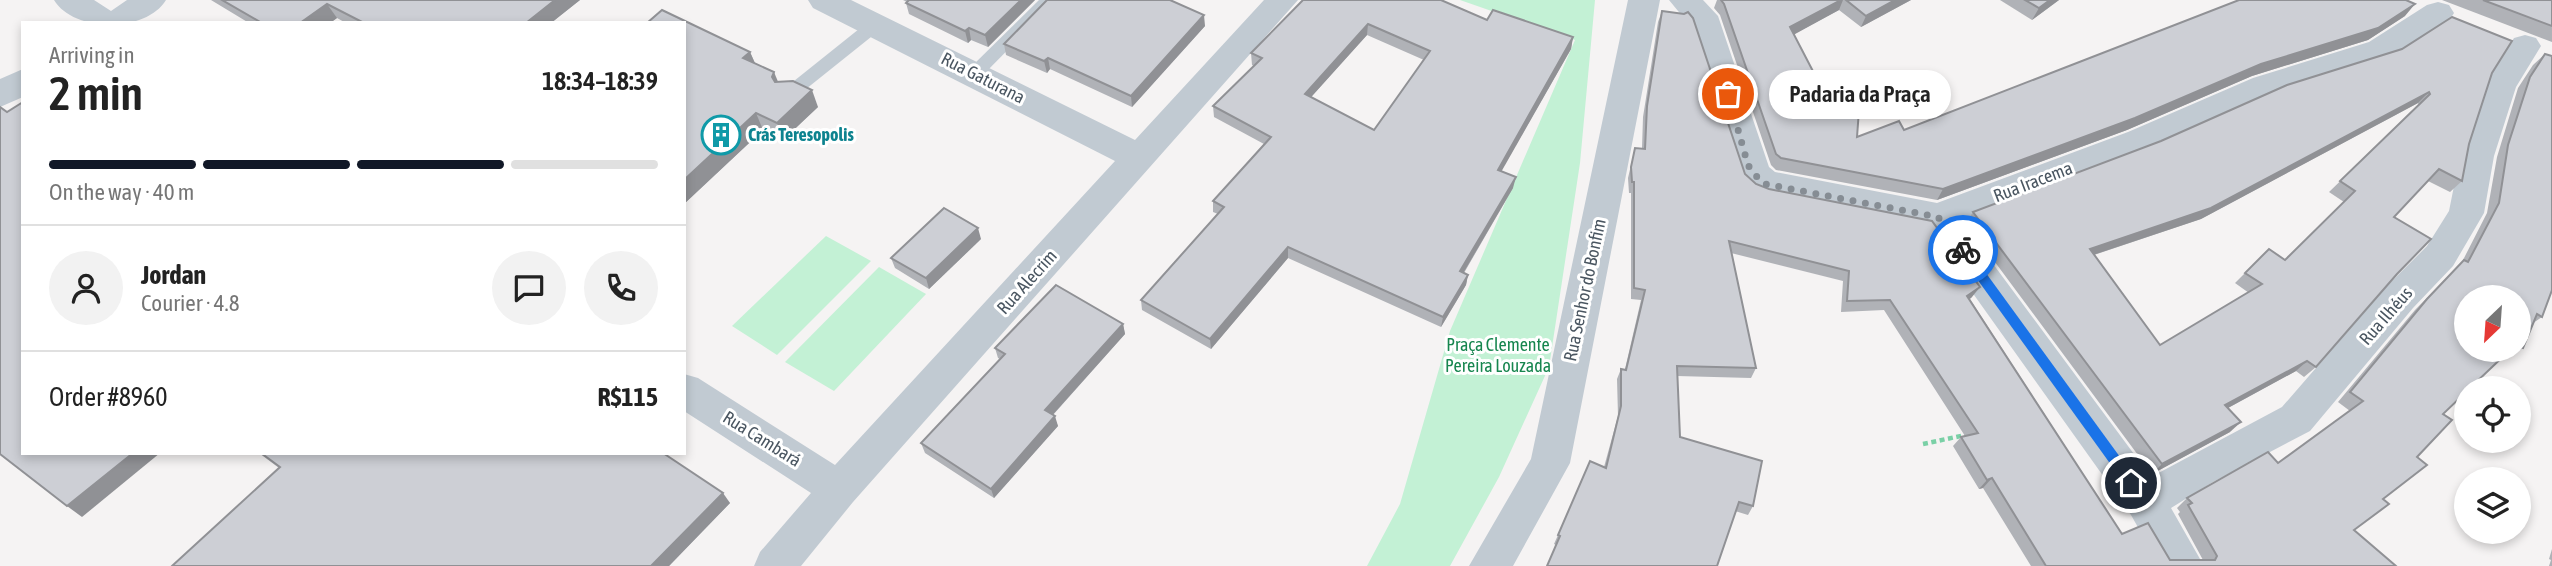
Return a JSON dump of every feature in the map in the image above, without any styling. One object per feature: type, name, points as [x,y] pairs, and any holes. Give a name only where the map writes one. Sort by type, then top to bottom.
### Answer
[{"type":"street","points":[[70,0],[104,21]]},
{"type":"street","points":[[117,21],[150,0]]},
{"type":"street","name":"Rua Gaturana","points":[[824,0],[975,73],[1140,158]]},
{"type":"street","name":"Rua Alecrim","points":[[775,566],[839,489],[1282,0]]},
{"type":"street","name":"Rua Senhor do Bonfim","points":[[1490,566],[1550,463],[1644,0]]},
{"type":"street","points":[[1685,0],[1707,24],[1748,165],[1754,174],[1765,184],[1938,217],[2145,502],[2183,566]]},
{"type":"street","name":"Rua Iracema","points":[[1938,217],[2140,141],[2265,86],[2380,50],[2451,18],[2404,0]]},
{"type":"street","name":"Rua Ilhéus","points":[[2145,502],[2199,469],[2296,419],[2400,297],[2440,256],[2466,213],[2477,156],[2500,85],[2525,47]]},
{"type":"street","points":[[0,95],[21,82]]},
{"type":"street","name":"Rua Cambará","points":[[686,391],[839,489]]},
{"type":"lane","points":[[975,73],[1049,0]]},
{"type":"lane","points":[[790,93],[875,25]]},
{"type":"path","points":[[1923,444],[1975,433]]},
{"type":"green space","name":"Praça Clemente Pereira Louzada","points":[[1460,0],[1595,0],[1580,163],[1549,367],[1499,477],[1450,566],[1367,566],[1400,504],[1450,331],[1575,40]]},
{"type":"green space","points":[[826,236],[871,261],[777,355],[732,326]]},
{"type":"green space","points":[[879,267],[926,294],[834,391],[785,362]]},
{"type":"building","points":[[222,0],[555,0],[529,21],[360,21],[327,4],[303,21],[259,21]]},
{"type":"building","points":[[909,0],[1021,0],[985,35],[969,28],[965,31],[906,3]]},
{"type":"building","points":[[1047,0],[1170,0],[1204,15],[1131,96],[1048,58],[1044,61],[1004,44]]},
{"type":"building","points":[[1303,0],[1441,0],[1487,20],[1493,10],[1573,37],[1498,170],[1516,177],[1460,271],[1468,275],[1443,317],[1288,247],[1210,339],[1141,300],[1224,207],[1213,201],[1271,137],[1213,106],[1262,58],[1251,53]],"holes":[[[1368,24],[1430,51],[1374,130],[1305,94]]]},
{"type":"building","points":[[1721,0],[1841,0],[1790,27],[1830,104],[1859,110],[1857,137],[1899,121],[1904,130],[2239,0],[2406,0],[2415,4],[2378,28],[2261,64],[2135,118],[1943,189],[1781,158],[1776,154]]},
{"type":"building","points":[[1846,0],[1895,0],[1866,16]]},
{"type":"building","points":[[2025,0],[2050,0],[2039,8]]},
{"type":"building","points":[[2483,0],[2552,0],[2552,26]]},
{"type":"building","points":[[662,10],[685,21],[649,21]]},
{"type":"building","points":[[1662,11],[1684,14],[1688,12],[1693,18],[1745,174],[1756,184],[1769,189],[1932,221],[1980,287],[1967,296],[2122,534],[2148,523],[2170,560],[2215,560],[2217,556],[2188,505],[2192,503],[2187,498],[2268,452],[2278,463],[2363,401],[2350,392],[2427,299],[2464,260],[2468,262],[2499,203],[2508,145],[2530,77],[2545,54],[2552,56],[2552,290],[2542,317],[2537,314],[2531,329],[2531,285],[2454,285],[2454,362],[2497,362],[2483,376],[2454,376],[2454,403],[2443,414],[2452,420],[2417,457],[2427,465],[2383,499],[2389,504],[2354,530],[2396,566],[2046,566],[1992,478],[1987,480],[1961,437],[1978,433],[1890,300],[1847,301],[1849,271],[1729,241],[1756,368],[1677,366],[1680,437],[1762,461],[1753,506],[1739,502],[1717,566],[1547,566],[1590,461],[1606,468],[1621,406],[1621,369],[1626,370],[1645,290],[1634,288],[1634,182],[1631,167],[1635,148],[1645,149],[1647,106]]},
{"type":"building","points":[[2452,17],[2512,41],[2492,73],[2469,144],[2462,181],[2439,169],[2394,217],[2431,239],[2316,367],[2307,361],[2225,405],[2241,422],[2162,464],[1973,212],[2161,141],[2287,85],[2402,49]],"holes":[[[2429,92],[2430,94],[2340,181],[2355,191],[2285,260],[2269,249],[2245,273],[2262,284],[2160,345],[2090,249],[2211,208]]]},
{"type":"building","points":[[686,21],[750,52],[743,58],[774,72],[772,77],[775,82],[793,81],[812,90],[777,123],[756,113],[686,178]]},
{"type":"building","points":[[21,103],[21,455],[131,455],[67,506],[0,454],[0,107],[7,112]]},
{"type":"building","points":[[944,208],[978,228],[926,278],[891,258]]},
{"type":"building","points":[[1056,285],[1123,324],[1045,410],[1055,416],[991,489],[921,443],[1005,354],[995,348]]},
{"type":"building","points":[[264,455],[666,455],[723,493],[651,566],[172,566],[280,467]]},
{"type":"way so far","points":[[1728,94],[1748,165],[1765,184],[1938,217],[1963,250]]},
{"type":"place","name":"Padaria da Praça","points":[[1728,94]]},
{"type":"place","name":"Crás Teresopolis","points":[[721,135]]},
{"type":"route","points":[[1963,250],[2131,483]]}]
